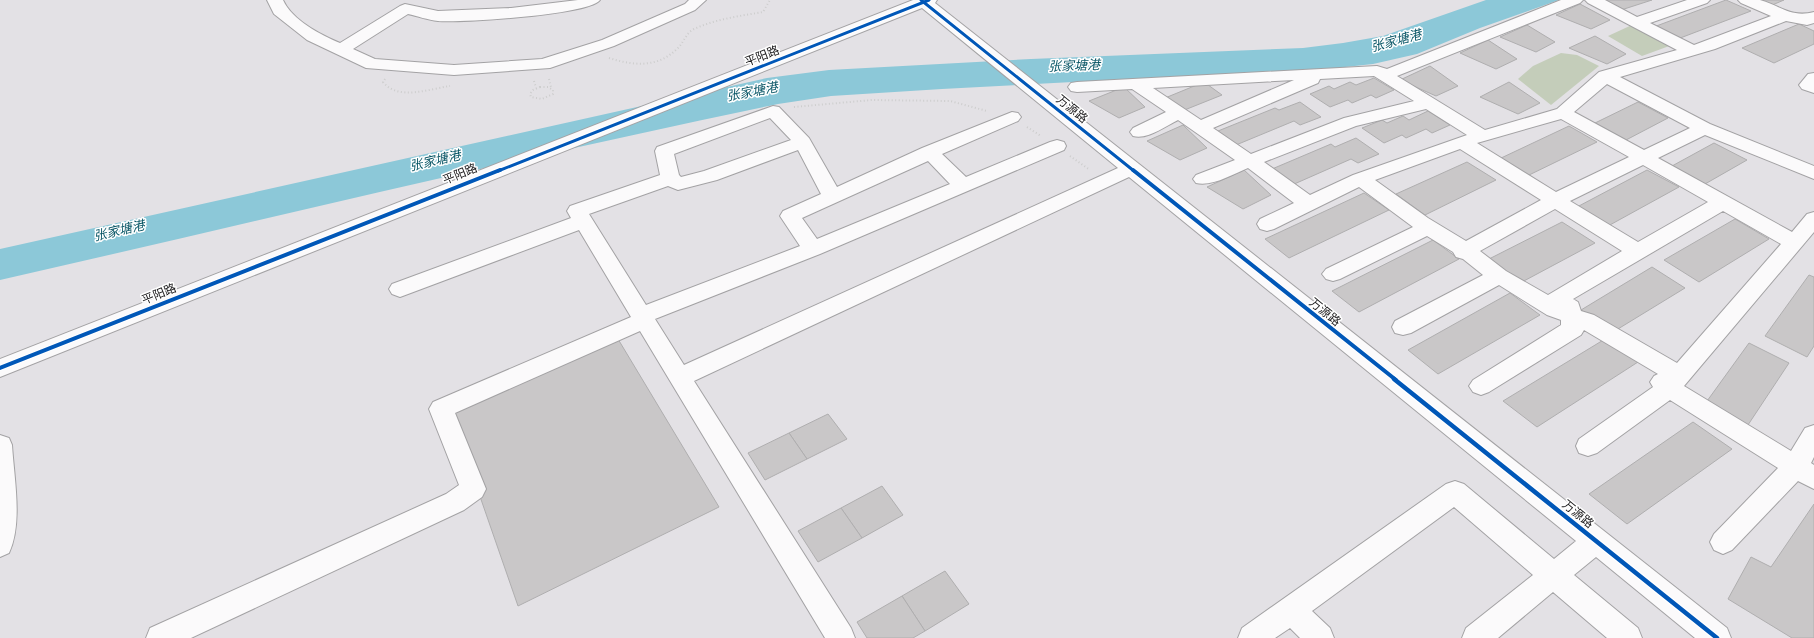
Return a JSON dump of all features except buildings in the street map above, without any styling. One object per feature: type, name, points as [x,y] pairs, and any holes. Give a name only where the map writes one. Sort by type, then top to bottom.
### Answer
[{"type":"street","points":[[275,0],[280,11],[313,37],[372,64],[446,70],[544,64],[608,43],[690,7],[698,0]]},
{"type":"street","points":[[341,50],[405,9],[438,16],[446,16],[579,5],[592,0]]},
{"type":"street","points":[[1077,86],[1325,73],[1377,71],[1388,74],[1575,0]]},
{"type":"street","points":[[1593,0],[1692,51]]},
{"type":"street","points":[[1637,22],[1702,0]]},
{"type":"street","points":[[1746,0],[1785,16],[1812,20]]},
{"type":"street","name":"万源路","points":[[925,1],[1032,90],[1717,638]]},
{"type":"street","name":"平阳路","points":[[0,368],[925,1]]},
{"type":"street","points":[[1267,224],[1360,179],[1462,142],[1563,113],[1604,76],[1692,51],[1785,16]]},
{"type":"street","points":[[1377,71],[1482,136]]},
{"type":"street","points":[[1201,127],[1325,73]]},
{"type":"street","points":[[1604,76],[1704,128],[1814,172]]},
{"type":"street","points":[[1814,78],[1808,85],[1814,88]]},
{"type":"street","points":[[1134,83],[1201,127],[1309,204]]},
{"type":"street","points":[[1203,179],[1251,162],[1350,122],[1429,103]]},
{"type":"street","points":[[803,142],[710,176],[678,184],[670,178],[664,151],[773,111],[803,142],[832,196]]},
{"type":"street","points":[[1139,132],[1179,113]]},
{"type":"street","points":[[1563,113],[1794,242]]},
{"type":"street","points":[[813,249],[790,216],[929,152],[1012,117]]},
{"type":"street","points":[[1464,251],[1554,201],[1704,128]]},
{"type":"street","points":[[1462,142],[1554,201],[1638,252]]},
{"type":"street","points":[[160,638],[454,502],[473,489],[441,409],[643,318],[813,249],[1057,146]]},
{"type":"street","points":[[929,152],[964,186]]},
{"type":"street","points":[[680,378],[1131,169]]},
{"type":"street","points":[[670,178],[577,211],[841,638]]},
{"type":"street","points":[[1360,179],[1499,276],[1555,310],[1586,321],[1670,382],[1805,472]]},
{"type":"street","points":[[1481,386],[1573,329],[1570,308],[1556,299],[1723,202]]},
{"type":"street","points":[[1588,446],[1670,382],[1814,219]]},
{"type":"street","points":[[400,289],[583,220]]},
{"type":"street","points":[[1333,274],[1429,228]]},
{"type":"street","points":[[1403,327],[1499,276]]},
{"type":"street","points":[[1723,542],[1805,472],[1814,435]]},
{"type":"street","points":[[0,445],[4,517],[0,545]]},
{"type":"street","points":[[1252,638],[1455,492],[1628,638]]},
{"type":"street","points":[[1476,638],[1596,541]]},
{"type":"street","points":[[1291,610],[1320,638]]},
{"type":"path","points":[[605,57],[638,66],[655,62],[670,54],[680,46],[685,37],[692,30],[723,18],[763,12],[770,0]]},
{"type":"path","points":[[551,88],[536,88],[531,92],[530,96],[533,99],[540,100],[553,94],[549,79],[555,77]]},
{"type":"path","points":[[534,81],[536,88]]},
{"type":"path","points":[[773,111],[799,106],[872,100],[950,101],[1012,117],[1057,146],[1105,181]]},
{"type":"green space","points":[[1634,24],[1672,45],[1642,56],[1608,36]]},
{"type":"green space","points":[[1561,53],[1577,55],[1599,66],[1551,105],[1518,79],[1533,66]]},
{"type":"water","name":"张家塘港","points":[[1486,0],[1559,0],[1480,28],[1417,54],[1373,64],[1336,68],[831,96],[778,104],[485,168],[0,280],[0,249],[767,78],[829,70],[1031,59],[1303,48],[1383,36]]},
{"type":"cycle path","points":[[921,0],[1717,638]]},
{"type":"cycle path","points":[[0,368],[929,0]]}]
